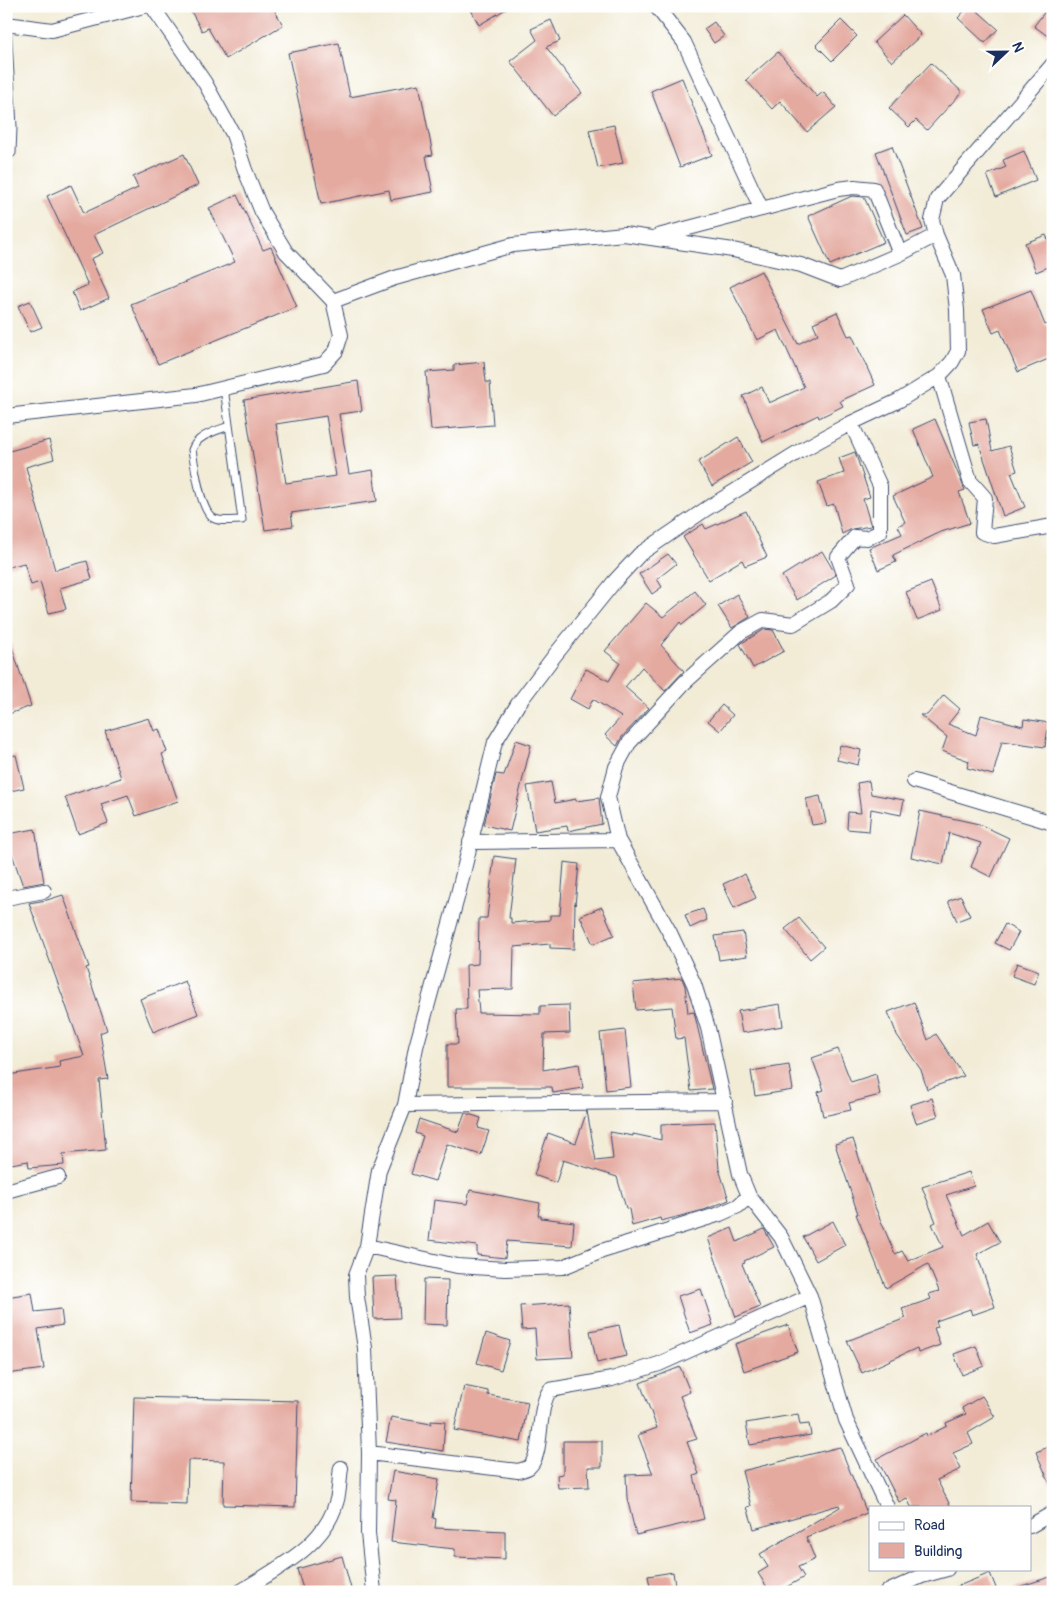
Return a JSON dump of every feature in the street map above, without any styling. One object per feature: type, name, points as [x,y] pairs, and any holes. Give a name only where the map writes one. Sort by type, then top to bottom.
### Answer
[{"type":"street","points":[[7,24],[52,30],[144,6]]},
{"type":"street","points":[[6,416],[196,395],[324,364],[336,351],[341,336],[333,301],[286,252],[262,212],[244,170],[233,134],[204,83],[152,6]]},
{"type":"street","points":[[656,6],[688,50],[761,208]]},
{"type":"street","points":[[374,1592],[368,1533],[369,1453],[365,1348],[356,1276],[367,1246],[378,1170],[405,1105],[416,1047],[495,742],[518,704],[614,582],[640,554],[752,479],[851,423],[898,401],[939,376],[958,351],[958,332],[954,275],[936,235],[932,220],[937,199],[1053,64]]},
{"type":"street","points":[[652,237],[761,208],[838,189],[854,187],[874,189],[900,254]]},
{"type":"street","points":[[333,301],[395,278],[513,245],[624,234],[733,250],[801,265],[840,280],[900,254],[936,235]]},
{"type":"street","points":[[939,376],[970,481],[985,498],[982,532],[994,536],[1053,526]]},
{"type":"street","points":[[851,423],[880,486],[880,532],[867,538],[855,537],[838,557],[848,584],[831,601],[793,624],[763,620],[741,632],[684,683],[628,743],[616,767],[608,798],[618,840],[670,933],[694,984],[708,1028],[737,1161],[749,1196],[780,1237],[810,1296],[846,1420],[886,1506]]},
{"type":"street","points":[[914,781],[1053,823]]},
{"type":"street","points":[[470,842],[618,840]]},
{"type":"street","points":[[6,898],[44,891]]},
{"type":"street","points":[[405,1105],[725,1101]]},
{"type":"street","points":[[6,1191],[58,1177]]},
{"type":"street","points":[[367,1246],[458,1266],[505,1270],[562,1267],[602,1251],[720,1214],[738,1206],[749,1196]]},
{"type":"street","points":[[369,1453],[518,1471],[528,1468],[534,1460],[542,1408],[550,1390],[612,1379],[659,1364],[810,1296]]},
{"type":"street","points":[[240,1592],[306,1550],[325,1525],[336,1503],[341,1468]]},
{"type":"street","points":[[1032,1525],[1053,1513]]},
{"type":"street","points":[[887,1592],[920,1573],[940,1570]]},
{"type":"lane","points":[[6,157],[12,153],[13,127],[7,24]]},
{"type":"lane","points":[[224,388],[242,520],[215,519],[207,514],[203,504],[192,450],[194,443],[200,438],[229,426]]},
{"type":"building","points":[[188,6],[272,6],[283,25],[226,59],[208,28],[202,31]]},
{"type":"building","points":[[469,6],[511,6],[479,25]]},
{"type":"building","points":[[969,6],[972,6],[998,29],[985,43],[958,18]]},
{"type":"building","points":[[1049,6],[1053,6],[1053,40],[1034,26]]},
{"type":"building","points":[[903,15],[921,35],[892,62],[874,42]]},
{"type":"building","points":[[551,20],[560,41],[546,47],[582,93],[553,116],[510,61],[537,40],[531,29]]},
{"type":"building","points":[[841,20],[857,36],[832,61],[816,45]]},
{"type":"building","points":[[714,22],[724,36],[714,43],[704,29]]},
{"type":"building","points":[[339,43],[350,97],[419,84],[433,155],[426,156],[433,192],[391,200],[389,190],[321,204],[288,53]]},
{"type":"building","points":[[778,52],[817,97],[823,92],[836,107],[807,132],[780,101],[772,109],[746,80]]},
{"type":"building","points":[[931,63],[962,92],[927,130],[916,120],[909,127],[889,108]]},
{"type":"building","points":[[682,78],[712,155],[680,167],[651,91]]},
{"type":"building","points":[[614,125],[623,163],[598,168],[589,130]]},
{"type":"building","points":[[892,146],[923,229],[907,235],[876,152]]},
{"type":"building","points":[[1024,151],[1036,180],[996,197],[987,175],[1006,167],[1003,160]]},
{"type":"building","points":[[184,154],[198,185],[94,235],[103,253],[91,259],[109,298],[80,311],[72,292],[88,285],[47,196],[71,185],[84,213],[138,188],[133,177]]},
{"type":"building","points":[[237,195],[263,250],[271,247],[297,307],[158,364],[131,304],[235,262],[209,208]]},
{"type":"building","points":[[852,196],[864,197],[884,242],[830,265],[808,216]]},
{"type":"building","points":[[1046,235],[1053,251],[1053,265],[1036,272],[1025,243]]},
{"type":"building","points":[[761,271],[798,344],[818,334],[813,323],[837,312],[848,336],[852,335],[875,385],[840,401],[843,406],[819,418],[818,415],[763,442],[743,396],[762,387],[769,403],[804,387],[778,330],[757,340],[730,287]]},
{"type":"building","points":[[1031,290],[1045,325],[1053,322],[1053,357],[1018,372],[1000,330],[993,333],[983,309]]},
{"type":"building","points":[[30,301],[42,327],[30,332],[18,306]]},
{"type":"building","points":[[484,362],[486,382],[490,382],[493,425],[431,430],[426,372],[454,370],[454,365]]},
{"type":"building","points":[[358,381],[362,411],[339,414],[349,474],[373,470],[377,501],[291,513],[293,526],[265,530],[244,400]],"holes":[[[326,416],[336,476],[286,483],[276,424]]]},
{"type":"building","points":[[935,419],[965,490],[959,492],[970,523],[941,532],[893,555],[896,562],[878,570],[869,548],[902,534],[898,526],[905,522],[893,496],[933,477],[913,429]]},
{"type":"building","points":[[986,419],[992,451],[1009,446],[1017,471],[1011,473],[1025,507],[1003,516],[979,444],[974,445],[969,422]]},
{"type":"building","points":[[738,437],[752,462],[712,486],[698,462]]},
{"type":"building","points":[[49,440],[54,459],[26,467],[55,570],[87,561],[92,579],[60,588],[66,609],[49,613],[40,582],[31,585],[24,563],[6,568],[6,452]]},
{"type":"building","points":[[855,452],[870,497],[863,499],[871,526],[852,529],[842,534],[834,504],[827,506],[818,482],[844,473],[839,458]]},
{"type":"building","points":[[746,511],[767,557],[745,566],[742,560],[709,580],[683,537],[703,524],[706,529]]},
{"type":"building","points":[[822,551],[836,575],[797,600],[782,576]]},
{"type":"building","points":[[668,554],[676,564],[657,579],[662,587],[652,594],[639,574]]},
{"type":"building","points":[[931,582],[942,610],[917,620],[906,592]]},
{"type":"building","points":[[695,591],[706,605],[682,625],[680,622],[661,645],[684,671],[665,691],[642,667],[625,687],[649,708],[622,737],[617,746],[605,735],[621,717],[593,699],[588,709],[570,699],[586,669],[609,681],[620,663],[605,651],[646,603],[663,617]]},
{"type":"building","points":[[737,594],[750,617],[732,628],[718,606]]},
{"type":"building","points":[[765,629],[773,630],[784,651],[753,668],[740,644]]},
{"type":"building","points":[[6,638],[9,638],[31,706],[6,715]]},
{"type":"building","points":[[944,695],[960,709],[948,724],[976,735],[981,715],[1023,726],[1024,719],[1049,723],[1045,747],[1002,741],[993,775],[967,768],[969,761],[942,751],[947,737],[920,715],[927,715]]},
{"type":"building","points":[[722,705],[733,715],[720,731],[708,721]]},
{"type":"building","points":[[149,718],[154,731],[159,729],[167,752],[162,754],[178,801],[136,816],[128,795],[101,804],[108,823],[78,834],[65,797],[121,778],[105,731]]},
{"type":"building","points":[[516,740],[531,745],[510,831],[484,825],[496,774],[504,775]]},
{"type":"building","points":[[840,745],[861,750],[858,765],[837,760]]},
{"type":"building","points":[[16,755],[24,788],[6,792],[6,757]]},
{"type":"building","points":[[869,781],[871,794],[904,800],[901,815],[871,809],[869,831],[847,829],[848,812],[861,813],[857,783]]},
{"type":"building","points":[[551,782],[555,803],[576,799],[576,801],[599,798],[602,824],[568,831],[567,826],[535,831],[527,786]]},
{"type":"building","points":[[820,796],[826,823],[812,825],[806,799]]},
{"type":"building","points":[[920,811],[979,824],[1009,838],[991,877],[971,867],[981,843],[949,833],[943,864],[911,857]]},
{"type":"building","points":[[35,829],[44,882],[23,886],[12,854],[8,834]]},
{"type":"building","points":[[494,856],[516,859],[509,918],[511,918],[511,923],[550,920],[550,915],[560,915],[564,862],[579,864],[575,905],[575,903],[574,949],[550,948],[550,944],[514,947],[513,989],[477,990],[479,1013],[540,1014],[540,1006],[569,1005],[570,1033],[544,1034],[543,1070],[579,1064],[583,1088],[553,1093],[552,1087],[447,1087],[447,1044],[458,1044],[456,1009],[467,1009],[466,965],[478,964],[479,918],[487,918]]},
{"type":"building","points":[[745,874],[756,898],[734,908],[723,884]]},
{"type":"building","points":[[63,895],[89,967],[86,968],[107,1030],[100,1033],[108,1079],[99,1080],[106,1150],[63,1154],[64,1165],[29,1168],[28,1161],[6,1165],[6,1088],[10,1087],[8,1075],[60,1067],[59,1061],[84,1056],[29,903]]},
{"type":"building","points":[[961,896],[970,916],[957,921],[948,901]]},
{"type":"building","points":[[602,907],[614,935],[593,944],[580,916]]},
{"type":"building","points":[[703,909],[707,920],[690,928],[685,915]]},
{"type":"building","points":[[799,918],[824,947],[810,959],[785,929]]},
{"type":"building","points":[[1005,924],[1019,932],[1009,950],[995,943]]},
{"type":"building","points":[[743,932],[747,956],[719,960],[715,936]]},
{"type":"building","points":[[1017,963],[1039,971],[1034,984],[1012,976]]},
{"type":"building","points":[[682,978],[685,986],[688,1013],[694,1012],[712,1089],[691,1091],[684,1038],[676,1039],[672,1007],[636,1010],[633,983]]},
{"type":"building","points":[[185,981],[198,1014],[153,1032],[140,999]]},
{"type":"building","points":[[914,1002],[928,1040],[936,1034],[964,1076],[927,1089],[921,1070],[897,1035],[888,1012]]},
{"type":"building","points":[[780,1004],[783,1026],[742,1033],[738,1011]]},
{"type":"building","points":[[625,1030],[631,1087],[606,1090],[600,1033]]},
{"type":"building","points":[[838,1049],[851,1082],[876,1074],[880,1095],[849,1103],[851,1110],[823,1116],[818,1092],[824,1090],[812,1058]]},
{"type":"building","points":[[789,1065],[793,1090],[755,1096],[751,1071]]},
{"type":"building","points":[[932,1098],[938,1116],[916,1123],[910,1105]]},
{"type":"building","points":[[587,1111],[596,1161],[613,1159],[610,1132],[633,1136],[633,1134],[661,1140],[661,1124],[715,1122],[719,1169],[729,1200],[704,1210],[661,1221],[660,1218],[632,1226],[629,1209],[626,1208],[617,1177],[563,1160],[556,1183],[534,1175],[548,1133],[576,1143]]},
{"type":"building","points":[[465,1113],[481,1118],[478,1128],[489,1131],[481,1155],[447,1144],[435,1181],[411,1174],[423,1136],[415,1133],[419,1119],[458,1132]]},
{"type":"building","points":[[853,1139],[875,1207],[895,1254],[902,1251],[908,1261],[943,1247],[932,1224],[936,1222],[922,1187],[969,1172],[974,1186],[946,1195],[964,1235],[988,1221],[1000,1242],[977,1254],[995,1307],[972,1315],[970,1309],[936,1321],[938,1327],[934,1328],[940,1345],[918,1353],[917,1348],[862,1373],[847,1341],[906,1318],[902,1309],[931,1299],[929,1294],[939,1291],[928,1264],[886,1288],[856,1214],[858,1214],[835,1144]]},
{"type":"building","points":[[470,1190],[540,1203],[538,1216],[541,1216],[541,1218],[574,1222],[572,1246],[507,1241],[505,1258],[477,1255],[477,1246],[429,1240],[434,1200],[467,1204]]},
{"type":"building","points":[[833,1221],[845,1245],[816,1261],[803,1237]]},
{"type":"building","points":[[732,1228],[737,1242],[764,1229],[774,1247],[744,1261],[745,1263],[742,1264],[760,1307],[736,1317],[708,1238]]},
{"type":"building","points":[[397,1276],[400,1318],[374,1319],[372,1277]]},
{"type":"building","points":[[424,1279],[448,1280],[447,1325],[423,1324]]},
{"type":"building","points":[[701,1289],[713,1325],[690,1333],[678,1296]]},
{"type":"building","points":[[32,1293],[35,1312],[61,1309],[63,1325],[38,1329],[44,1369],[6,1374],[6,1297]]},
{"type":"building","points":[[569,1303],[573,1357],[537,1359],[535,1329],[522,1330],[520,1306]]},
{"type":"building","points":[[619,1325],[626,1356],[597,1363],[590,1331]]},
{"type":"building","points":[[788,1325],[798,1352],[744,1371],[735,1344]]},
{"type":"building","points":[[486,1333],[510,1341],[501,1370],[477,1363]]},
{"type":"building","points":[[976,1346],[984,1366],[962,1375],[954,1354]]},
{"type":"building","points":[[680,1367],[690,1392],[680,1396],[697,1439],[687,1442],[699,1474],[694,1476],[704,1519],[636,1535],[627,1498],[626,1475],[653,1474],[638,1435],[657,1428],[640,1383]]},
{"type":"building","points":[[464,1386],[488,1391],[488,1395],[528,1402],[521,1442],[454,1430]]},
{"type":"building","points":[[982,1396],[995,1417],[968,1433],[973,1444],[953,1453],[961,1469],[937,1480],[950,1506],[911,1506],[907,1498],[899,1502],[877,1459],[926,1433],[927,1436],[947,1426],[946,1423],[966,1414],[962,1408]]},
{"type":"building","points":[[134,1397],[298,1401],[295,1507],[223,1505],[224,1461],[188,1460],[187,1504],[131,1502]]},
{"type":"building","points":[[798,1414],[800,1425],[809,1424],[811,1435],[750,1445],[746,1423]]},
{"type":"building","points":[[391,1417],[431,1424],[431,1421],[445,1422],[443,1451],[386,1442]]},
{"type":"building","points":[[563,1441],[602,1441],[602,1467],[588,1467],[589,1487],[558,1488],[557,1475],[563,1474]]},
{"type":"building","points":[[1053,1445],[1053,1491],[1036,1452]]},
{"type":"building","points":[[840,1447],[867,1513],[806,1537],[815,1559],[798,1567],[804,1577],[778,1592],[770,1592],[758,1573],[768,1567],[760,1554],[840,1507],[839,1505],[754,1529],[747,1507],[751,1506],[742,1471]]},
{"type":"building","points":[[393,1471],[439,1479],[433,1518],[436,1519],[435,1528],[505,1531],[505,1559],[455,1557],[455,1549],[391,1542],[396,1500],[388,1499]]},
{"type":"building","points":[[342,1556],[352,1592],[304,1592],[297,1569]]},
{"type":"building","points":[[673,1572],[676,1592],[651,1592],[648,1576]]},
{"type":"building","points":[[990,1573],[996,1588],[987,1592],[944,1592]]},
{"type":"building","points":[[1053,1576],[1053,1592],[1013,1592],[1012,1589]]}]
